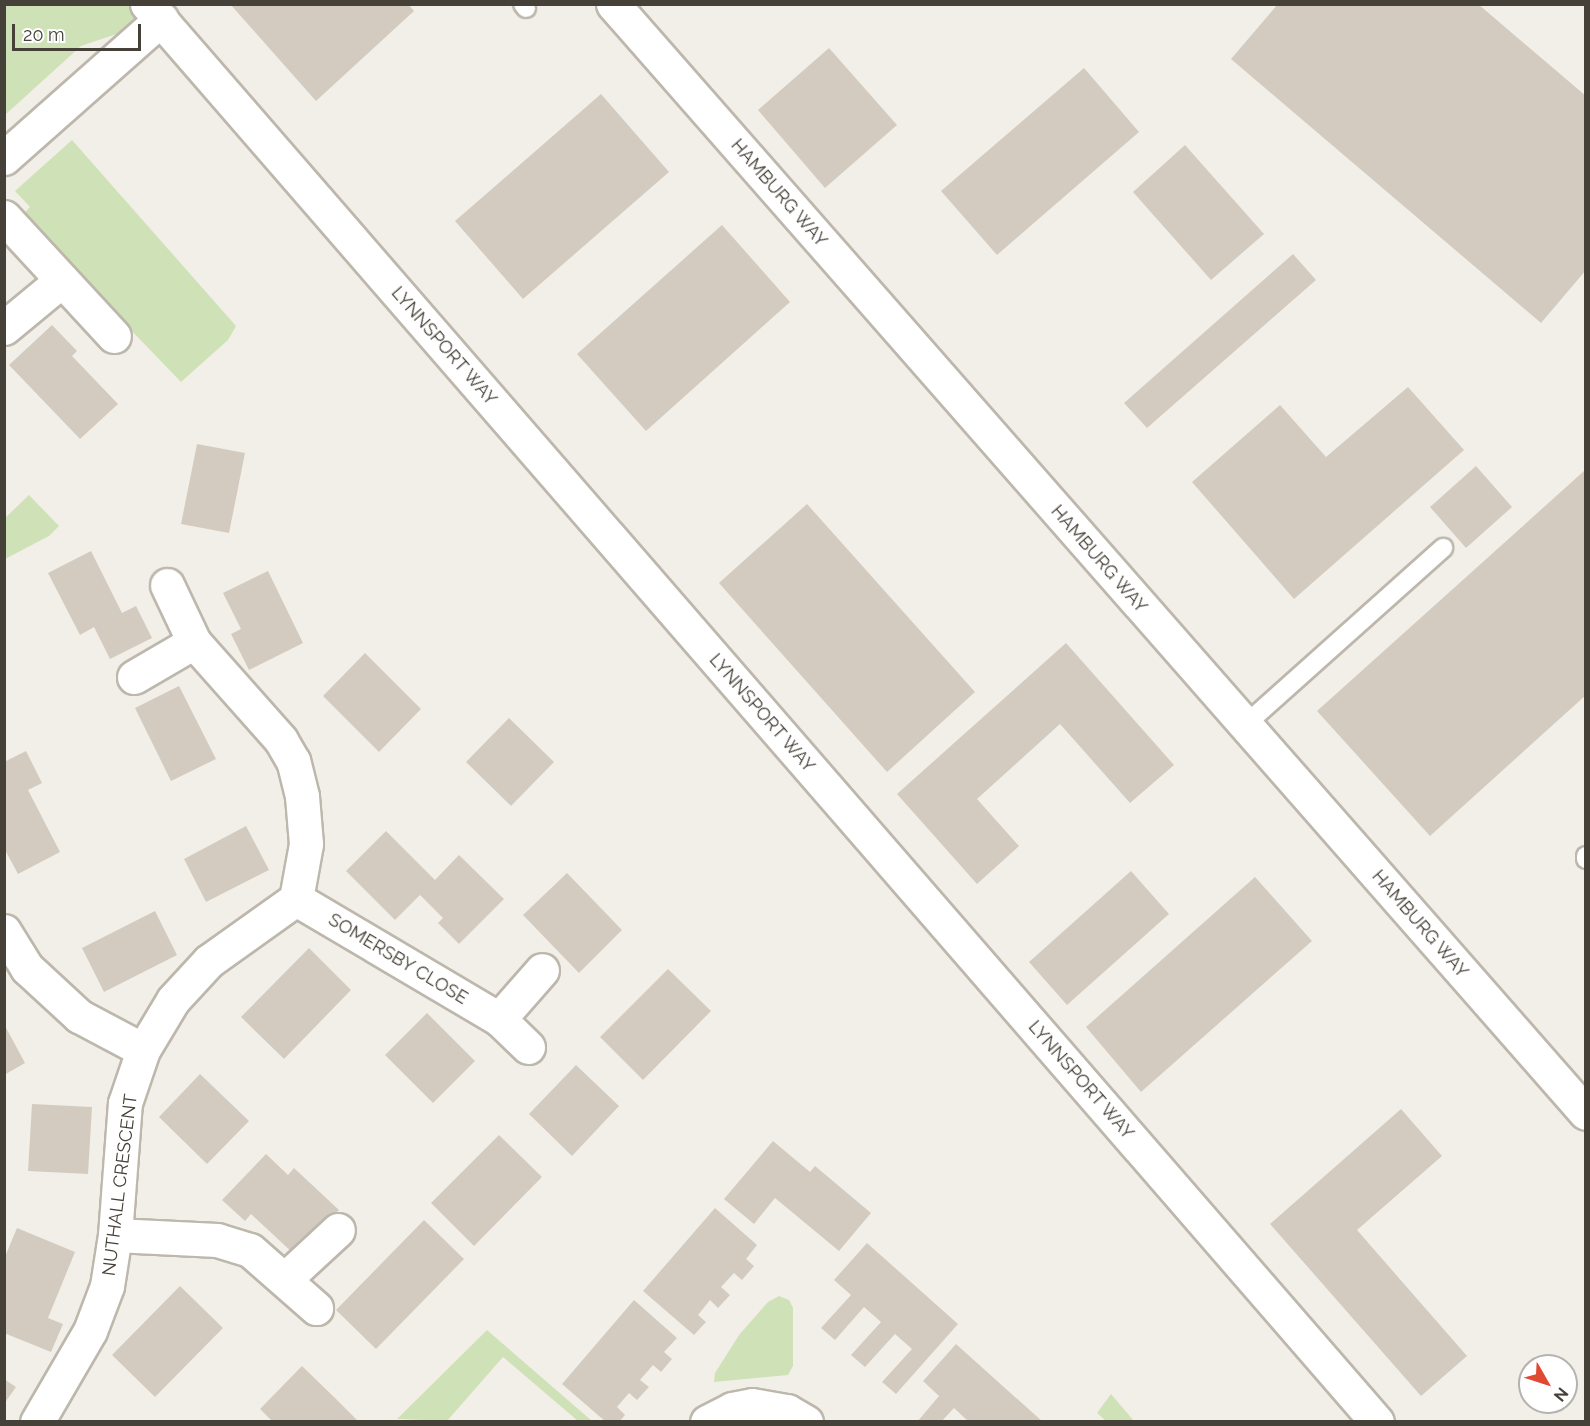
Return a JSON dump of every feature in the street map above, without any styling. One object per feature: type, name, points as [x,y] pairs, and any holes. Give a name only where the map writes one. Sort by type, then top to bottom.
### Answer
[{"type":"street","name":"HAMBURG WAY","points":[[627,9],[1245,725],[1586,1113]]},
{"type":"street","points":[[4,158],[154,12]]},
{"type":"street","name":"LYNNSPORT WAY","points":[[154,12],[1377,1422]]},
{"type":"street","points":[[4,217],[114,336]]},
{"type":"street","points":[[4,328],[62,280]]},
{"type":"street","points":[[167,585],[194,642],[281,740],[293,761],[302,796],[306,844],[296,899]]},
{"type":"street","points":[[134,676],[194,642]]},
{"type":"street","name":"SOMERSBY CLOSE","points":[[296,899],[499,1019],[528,1047]]},
{"type":"street","name":"NUTHALL CRESCENT","points":[[37,1422],[90,1331],[107,1286],[116,1235],[125,1103],[143,1050],[173,1000],[209,961],[296,899]]},
{"type":"street","points":[[4,931],[27,968],[79,1016],[143,1050]]},
{"type":"street","points":[[499,1019],[542,970]]},
{"type":"street","points":[[285,1279],[338,1230]]},
{"type":"street","points":[[116,1235],[217,1240],[250,1250],[316,1308]]},
{"type":"street","points":[[707,1422],[732,1408],[752,1405],[788,1411],[806,1422]]},
{"type":"lane","points":[[1245,725],[1443,548]]},
{"type":"green space","points":[[5,5],[147,5],[161,19],[81,46],[5,115]]},
{"type":"green space","points":[[72,140],[236,326],[228,340],[181,382],[21,216],[30,207],[15,191]]},
{"type":"green space","points":[[29,495],[59,526],[49,536],[5,559],[5,518]]},
{"type":"green space","points":[[779,1296],[789,1300],[793,1308],[793,1366],[788,1375],[714,1382],[715,1373],[739,1335],[768,1302]]},
{"type":"green space","points":[[487,1330],[592,1421],[578,1421],[503,1357],[447,1421],[397,1419]]},
{"type":"green space","points":[[1111,1394],[1134,1421],[1106,1421],[1097,1413]]},
{"type":"building","points":[[230,4],[408,4],[414,11],[316,101]]},
{"type":"building","points":[[1278,4],[1478,4],[1586,96],[1586,270],[1541,323],[1231,59]]},
{"type":"building","points":[[829,48],[897,125],[825,188],[758,110]]},
{"type":"building","points":[[1084,68],[1139,132],[997,255],[941,191]]},
{"type":"building","points":[[601,94],[669,172],[523,299],[455,221]]},
{"type":"building","points":[[1185,145],[1264,234],[1211,280],[1133,192]]},
{"type":"building","points":[[722,225],[790,302],[646,431],[577,354]]},
{"type":"building","points":[[1293,254],[1316,280],[1147,428],[1124,403]]},
{"type":"building","points":[[52,325],[77,351],[72,356],[118,404],[80,439],[9,365]]},
{"type":"building","points":[[1408,387],[1464,450],[1294,599],[1192,482],[1280,405],[1326,457]]},
{"type":"building","points":[[197,444],[245,453],[229,533],[181,524]]},
{"type":"building","points":[[1476,466],[1512,507],[1466,548],[1430,507]]},
{"type":"building","points":[[1584,471],[1586,695],[1430,836],[1317,711]]},
{"type":"building","points":[[807,504],[975,692],[887,772],[719,583]]},
{"type":"building","points":[[91,551],[122,613],[136,606],[152,638],[110,659],[94,627],[80,635],[48,573]]},
{"type":"building","points":[[268,571],[303,643],[249,670],[231,634],[241,629],[223,593]]},
{"type":"building","points":[[1066,643],[1174,765],[1130,803],[1060,724],[977,799],[1019,846],[977,884],[897,794]]},
{"type":"building","points":[[365,653],[421,709],[379,752],[323,696]]},
{"type":"building","points":[[179,686],[216,759],[171,781],[135,708]]},
{"type":"building","points":[[509,718],[554,762],[511,806],[466,762]]},
{"type":"building","points":[[26,751],[42,783],[28,790],[60,852],[18,874],[4,848],[4,762]]},
{"type":"building","points":[[246,826],[269,870],[206,902],[184,859]]},
{"type":"building","points":[[386,831],[435,880],[459,855],[504,899],[459,944],[438,923],[443,918],[420,895],[395,920],[346,871]]},
{"type":"building","points":[[1131,871],[1169,914],[1067,1005],[1029,962]]},
{"type":"building","points":[[567,873],[622,930],[579,973],[523,915]]},
{"type":"building","points":[[1255,877],[1312,941],[1141,1092],[1086,1027]]},
{"type":"building","points":[[155,911],[177,955],[104,992],[82,948]]},
{"type":"building","points":[[309,948],[351,990],[284,1059],[241,1017]]},
{"type":"building","points":[[668,969],[711,1011],[643,1080],[600,1037]]},
{"type":"building","points":[[427,1013],[475,1061],[433,1103],[385,1055]]},
{"type":"building","points":[[4,1024],[25,1063],[4,1075]]},
{"type":"building","points":[[576,1065],[619,1106],[572,1156],[529,1114]]},
{"type":"building","points":[[200,1074],[249,1121],[207,1164],[159,1117]]},
{"type":"building","points":[[32,1104],[92,1107],[88,1174],[28,1171]]},
{"type":"building","points":[[1401,1109],[1442,1156],[1357,1230],[1467,1356],[1421,1396],[1270,1224]]},
{"type":"building","points":[[499,1135],[542,1177],[474,1246],[431,1203]]},
{"type":"building","points":[[773,1141],[810,1172],[815,1166],[871,1213],[839,1251],[775,1198],[754,1224],[724,1199]]},
{"type":"building","points":[[266,1154],[288,1175],[294,1168],[339,1210],[296,1256],[251,1214],[245,1221],[222,1200]]},
{"type":"building","points":[[715,1208],[757,1245],[746,1259],[754,1266],[742,1280],[734,1273],[721,1287],[730,1295],[718,1308],[710,1300],[698,1315],[706,1322],[694,1335],[643,1291]]},
{"type":"building","points":[[424,1220],[464,1259],[376,1349],[336,1310]]},
{"type":"building","points":[[17,1228],[75,1252],[48,1318],[63,1324],[51,1352],[4,1333],[4,1259]]},
{"type":"building","points":[[867,1243],[958,1324],[896,1394],[882,1382],[912,1349],[895,1334],[865,1367],[851,1355],[881,1322],[864,1307],[835,1340],[821,1328],[851,1295],[834,1280]]},
{"type":"building","points":[[180,1286],[223,1328],[155,1397],[112,1355]]},
{"type":"building","points":[[634,1300],[677,1338],[664,1352],[672,1359],[661,1372],[653,1365],[640,1380],[649,1387],[637,1400],[629,1393],[617,1407],[625,1415],[619,1422],[606,1422],[562,1384]]},
{"type":"building","points":[[956,1344],[1043,1422],[969,1422],[954,1408],[941,1422],[917,1422],[939,1396],[923,1381]]},
{"type":"building","points":[[302,1366],[359,1422],[273,1422],[260,1409]]},
{"type":"building","points":[[4,1379],[16,1387],[4,1404]]}]
